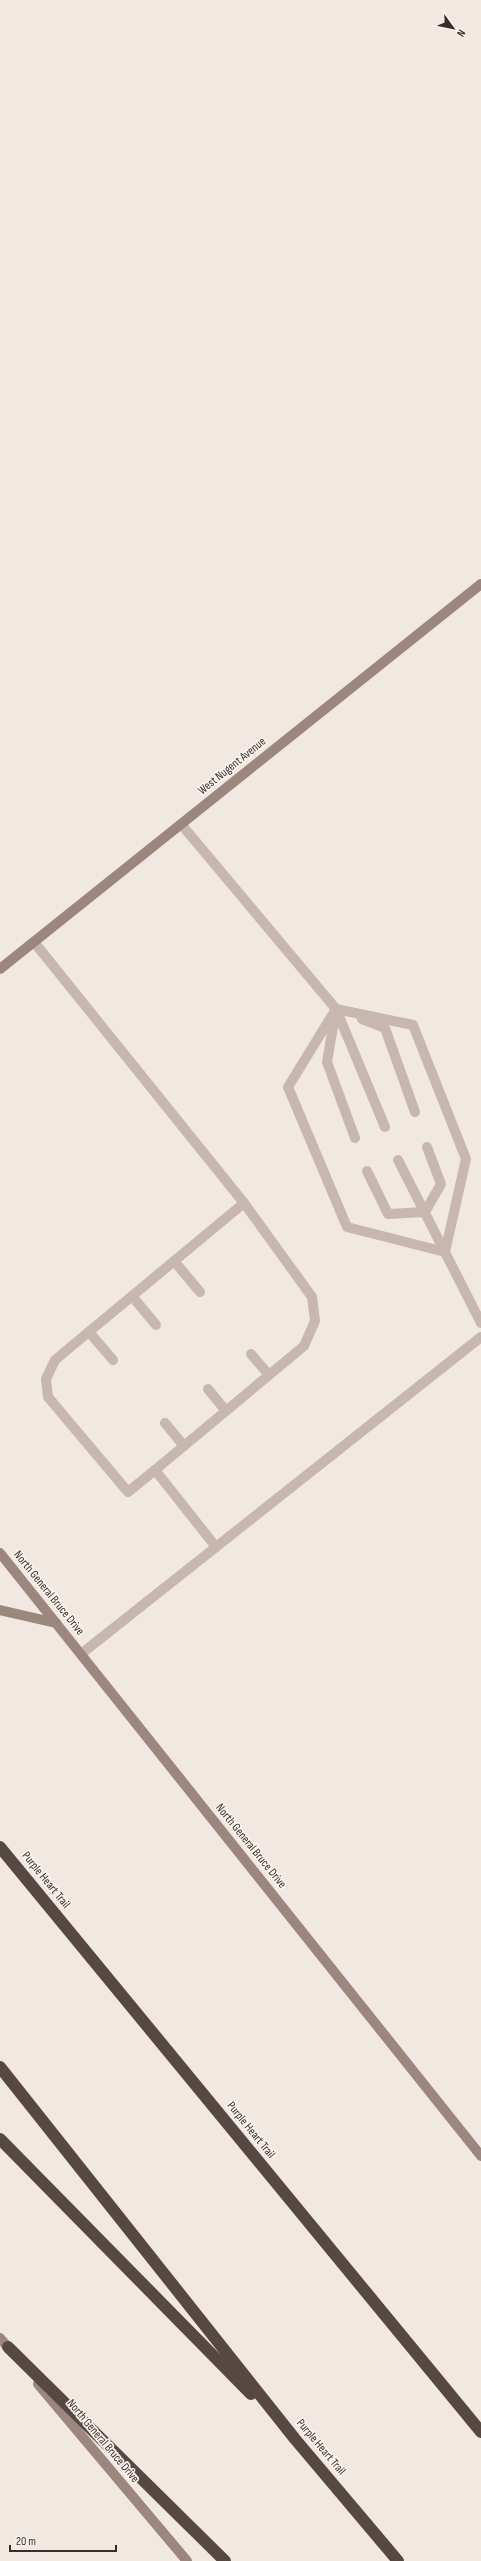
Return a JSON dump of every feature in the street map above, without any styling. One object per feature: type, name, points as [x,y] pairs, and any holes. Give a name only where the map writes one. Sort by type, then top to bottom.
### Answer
[{"type":"highway","name":"Purple Heart Trail","points":[[0,1847],[481,2432]]},
{"type":"highway","name":"Purple Heart Trail","points":[[0,2067],[295,2439],[398,2561]]},
{"type":"highway","points":[[0,2139],[295,2439]]},
{"type":"highway","points":[[4,2342],[225,2561]]},
{"type":"main road","name":"West Nugent Avenue","points":[[0,969],[481,584]]},
{"type":"main road","name":"North General Bruce Drive","points":[[0,1553],[481,2156]]},
{"type":"main road","points":[[0,1610],[56,1623]]},
{"type":"main road","name":"North General Bruce Drive","points":[[4,2342],[186,2561]]},
{"type":"lane","points":[[181,824],[336,1009],[385,1127]]},
{"type":"lane","points":[[34,942],[244,1203],[312,1297],[315,1321],[304,1346],[128,1492],[48,1397],[46,1379],[55,1360],[244,1203]]},
{"type":"lane","points":[[336,1009],[384,1028],[415,1112]]},
{"type":"lane","points":[[336,1009],[327,1062],[355,1138]]},
{"type":"lane","points":[[336,1009],[288,1087],[347,1227],[445,1252]]},
{"type":"lane","points":[[336,1009],[413,1025],[466,1160],[445,1252]]},
{"type":"lane","points":[[425,1212],[441,1184],[427,1147]]},
{"type":"lane","points":[[398,1160],[481,1323]]},
{"type":"lane","points":[[367,1171],[388,1214],[425,1212]]},
{"type":"lane","points":[[174,1261],[200,1292]]},
{"type":"lane","points":[[132,1296],[156,1325]]},
{"type":"lane","points":[[89,1332],[113,1360]]},
{"type":"lane","points":[[81,1654],[481,1337]]},
{"type":"lane","points":[[251,1354],[269,1376]]},
{"type":"lane","points":[[208,1389],[226,1411]]},
{"type":"lane","points":[[165,1423],[184,1446]]},
{"type":"lane","points":[[155,1470],[216,1547]]}]
